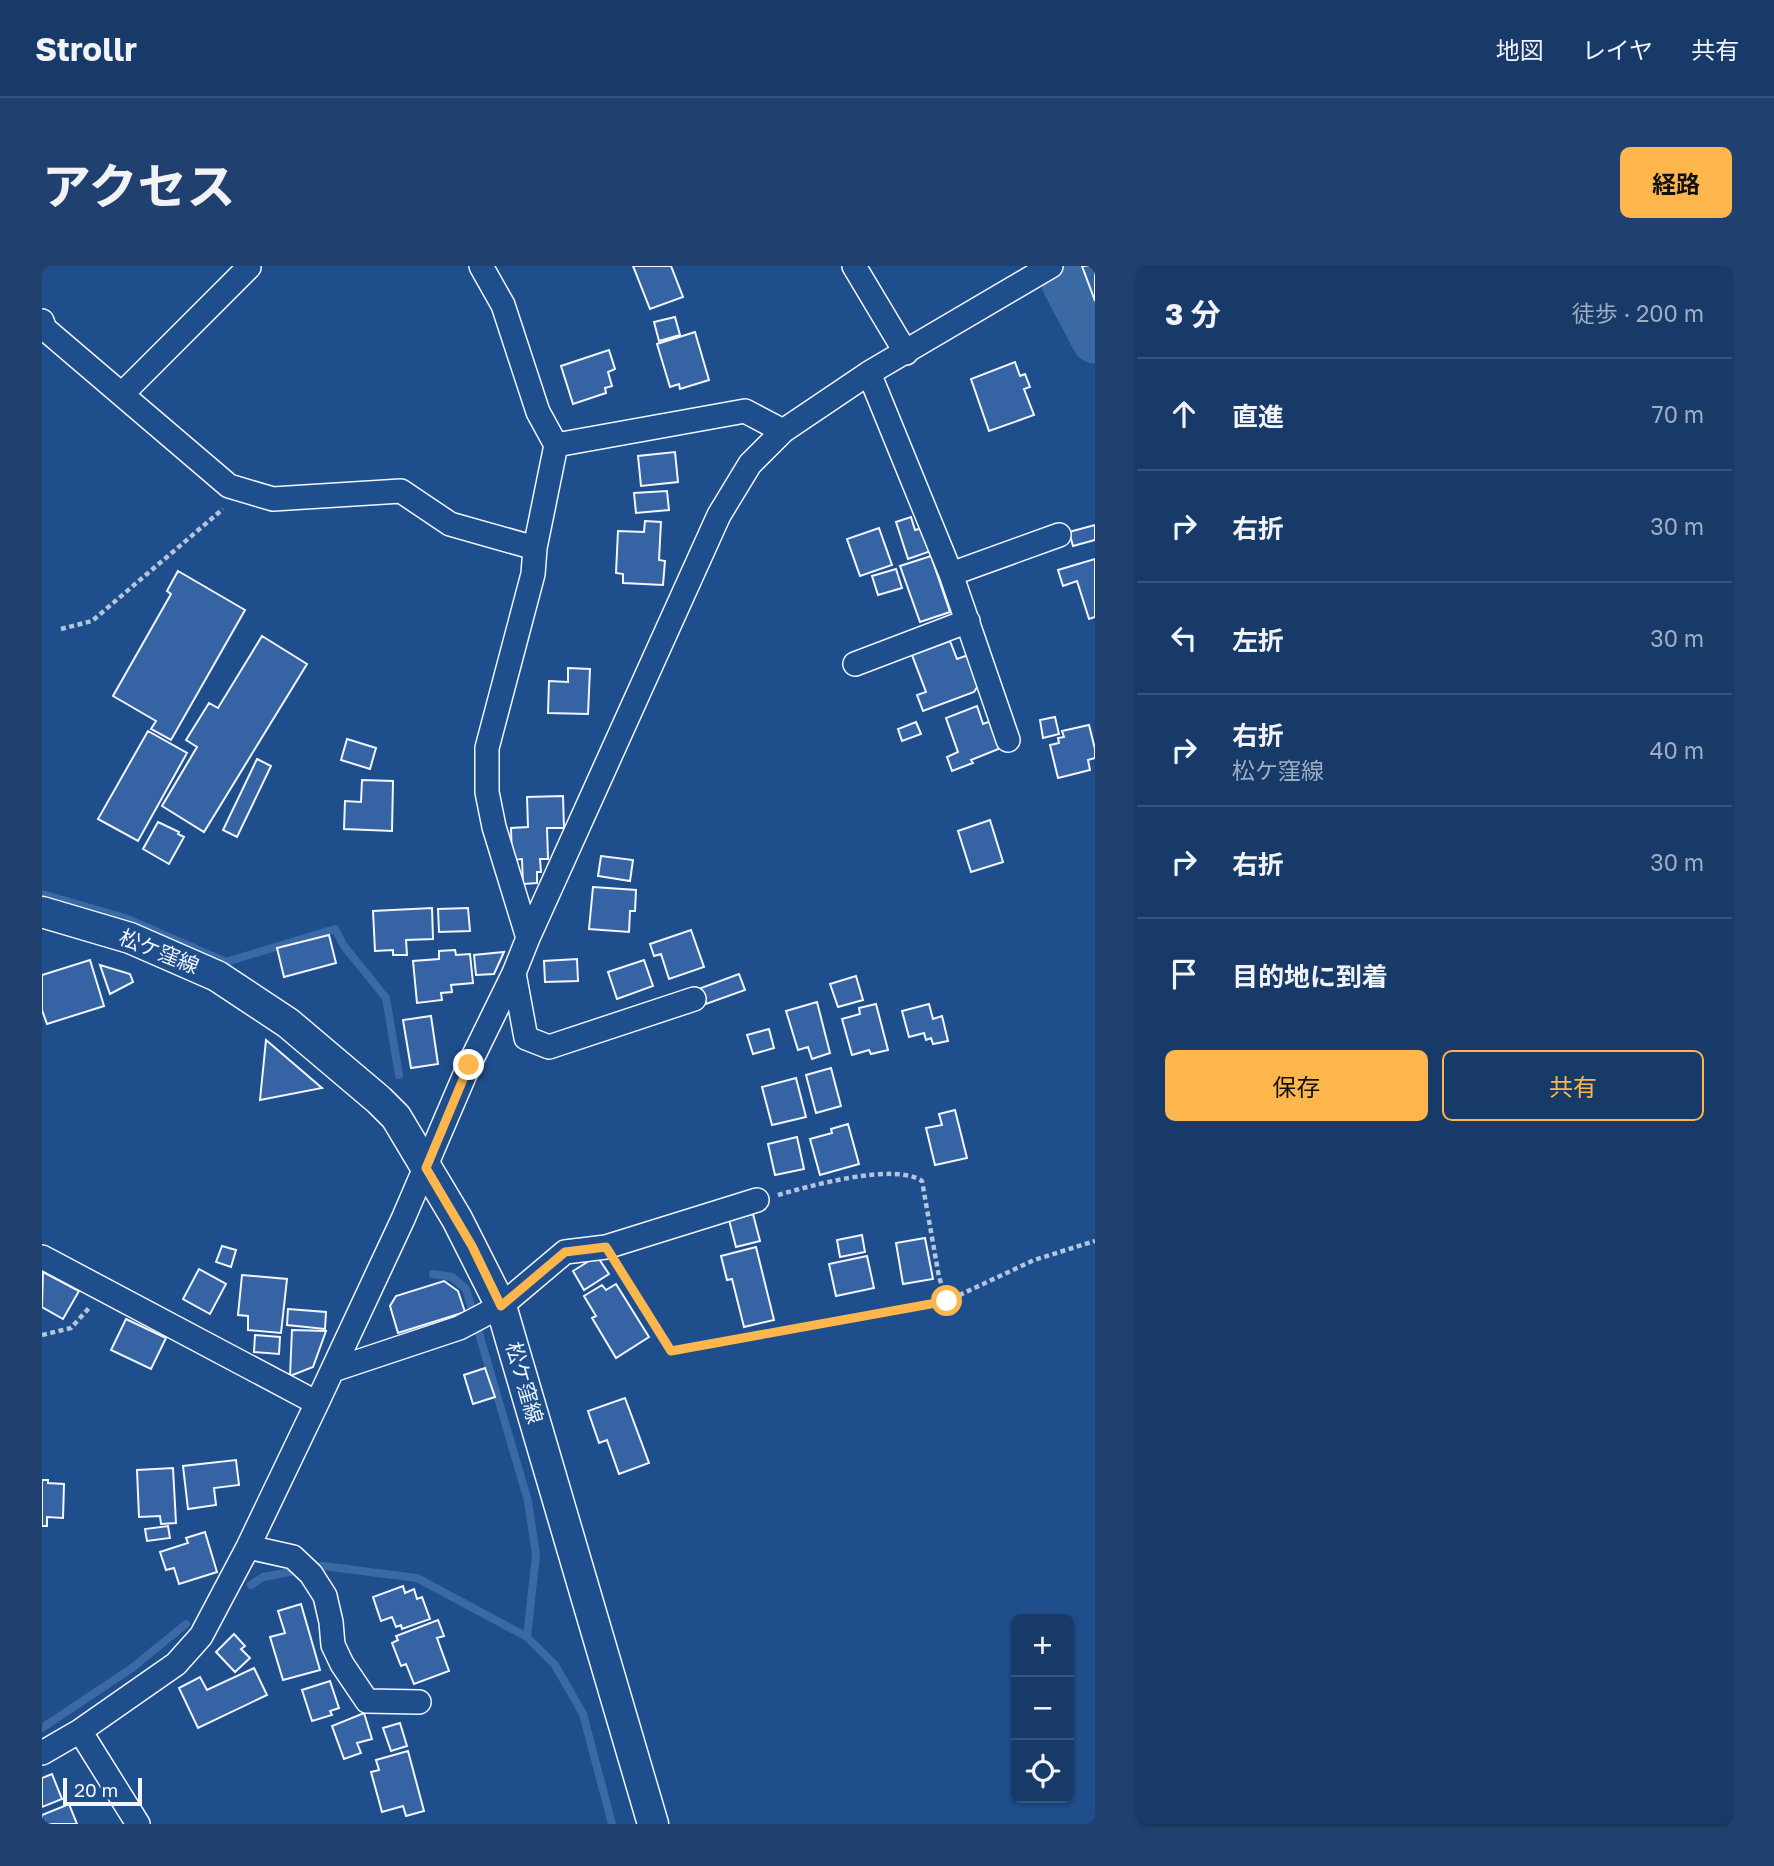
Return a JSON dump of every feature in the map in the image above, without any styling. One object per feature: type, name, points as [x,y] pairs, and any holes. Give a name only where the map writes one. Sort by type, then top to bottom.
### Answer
[{"type":"street","points":[[481,266],[503,305],[538,412],[556,445],[535,548],[533,574],[487,748],[487,792],[494,827],[528,938]]},
{"type":"street","points":[[854,266],[905,353]]},
{"type":"street","points":[[42,1753],[80,1731],[176,1664],[201,1636],[248,1547],[333,1370],[719,515],[750,464],[783,430],[869,373],[1051,266]]},
{"type":"street","points":[[122,394],[249,267]]},
{"type":"street","points":[[42,321],[45,329],[229,486],[273,499],[401,491],[450,524],[535,548]]},
{"type":"street","points":[[869,373],[951,574],[1008,740]]},
{"type":"street","points":[[556,445],[745,411],[783,430]]},
{"type":"street","points":[[951,574],[1059,535]]},
{"type":"street","points":[[855,664],[968,621]]},
{"type":"street","name":"松ケ窪線","points":[[42,912],[130,938],[217,976],[288,1023],[396,1116],[472,1246],[480,1318],[653,1824]]},
{"type":"street","points":[[514,973],[526,1038],[549,1047],[694,999]]},
{"type":"street","points":[[333,1370],[480,1318],[565,1252],[606,1247],[757,1200]]},
{"type":"street","points":[[42,1257],[317,1404]]},
{"type":"street","points":[[248,1547],[293,1557],[311,1574],[325,1597],[333,1645],[342,1664],[367,1701],[419,1702]]},
{"type":"street","points":[[80,1731],[138,1824]]},
{"type":"path","points":[[61,629],[92,621],[245,491]]},
{"type":"path","points":[[757,1200],[814,1185],[868,1175],[915,1176],[922,1181],[939,1277],[947,1301]]},
{"type":"path","points":[[606,1247],[671,1351],[947,1301],[1034,1260],[1095,1241]]},
{"type":"path","points":[[42,1335],[71,1328],[106,1290]]},
{"type":"building","points":[[633,266],[671,266],[683,297],[650,309]]},
{"type":"building","points":[[1082,266],[1095,266],[1095,301]]},
{"type":"building","points":[[675,317],[680,335],[659,341],[654,322]]},
{"type":"building","points":[[695,332],[709,380],[680,389],[679,384],[670,387],[657,344]]},
{"type":"building","points":[[609,350],[615,369],[608,372],[612,386],[605,388],[606,393],[573,404],[561,366]]},
{"type":"building","points":[[1015,362],[1020,376],[1025,374],[1030,387],[1024,389],[1034,415],[989,431],[971,379]]},
{"type":"building","points":[[675,452],[678,482],[641,486],[638,456]]},
{"type":"building","points":[[667,491],[669,510],[636,513],[634,493]]},
{"type":"building","points":[[911,517],[915,530],[923,528],[931,551],[908,559],[896,522]]},
{"type":"building","points":[[645,521],[661,522],[659,560],[665,561],[663,585],[623,583],[623,574],[616,573],[618,531],[644,532]]},
{"type":"building","points":[[1095,525],[1095,540],[1073,546],[1069,532]]},
{"type":"building","points":[[879,528],[892,565],[860,576],[847,539]]},
{"type":"building","points":[[931,556],[950,612],[920,622],[900,566]]},
{"type":"building","points":[[1095,559],[1095,617],[1089,619],[1077,581],[1063,586],[1058,570]]},
{"type":"building","points":[[896,569],[902,588],[878,595],[872,576]]},
{"type":"building","points":[[178,571],[245,610],[171,740],[151,729],[156,721],[113,696],[171,594],[167,591]]},
{"type":"building","points":[[262,636],[307,664],[204,832],[162,806],[197,747],[186,740],[209,703],[218,708]]},
{"type":"building","points":[[950,641],[957,659],[971,654],[981,681],[974,692],[923,711],[917,695],[926,692],[912,655]]},
{"type":"building","points":[[568,668],[590,669],[588,714],[548,713],[549,681],[568,682]]},
{"type":"building","points":[[977,706],[983,724],[991,721],[1001,748],[952,771],[947,757],[958,752],[946,718]]},
{"type":"building","points":[[1055,717],[1059,734],[1043,738],[1040,720]]},
{"type":"building","points":[[916,722],[921,734],[902,741],[898,729]]},
{"type":"building","points":[[1089,725],[1095,749],[1095,758],[1088,760],[1090,770],[1058,778],[1050,745],[1059,743],[1058,738],[1064,737],[1062,731]]},
{"type":"building","points":[[148,731],[187,753],[138,841],[98,819]]},
{"type":"building","points":[[347,739],[376,748],[370,769],[341,760]]},
{"type":"building","points":[[257,759],[271,766],[237,837],[223,830]]},
{"type":"building","points":[[362,780],[393,781],[392,831],[344,829],[345,801],[361,802]]},
{"type":"building","points":[[563,796],[564,828],[547,828],[548,859],[540,859],[541,872],[537,872],[537,883],[523,884],[522,859],[512,860],[511,828],[528,827],[527,797]]},
{"type":"building","points":[[990,820],[1003,862],[971,872],[958,831]]},
{"type":"building","points":[[158,822],[184,837],[169,864],[143,849]]},
{"type":"building","points":[[601,856],[633,860],[630,881],[598,876]]},
{"type":"building","points":[[593,887],[636,890],[635,911],[630,911],[629,932],[589,929]]},
{"type":"building","points":[[432,908],[433,939],[406,940],[407,955],[393,955],[393,950],[375,951],[373,911]]},
{"type":"building","points":[[468,908],[470,931],[439,932],[438,909]]},
{"type":"building","points":[[691,930],[704,967],[669,979],[661,954],[654,956],[650,944]]},
{"type":"building","points":[[329,935],[336,963],[284,977],[277,948]]},
{"type":"building","points":[[455,950],[456,955],[470,954],[473,983],[451,985],[452,992],[441,993],[442,1000],[417,1003],[413,961],[439,959],[439,951]]},
{"type":"building","points":[[504,952],[494,974],[476,975],[474,955]]},
{"type":"building","points":[[577,959],[578,981],[545,982],[544,961]]},
{"type":"building","points":[[90,960],[104,1006],[47,1024],[42,1010],[42,975]]},
{"type":"building","points":[[644,960],[653,986],[617,999],[608,972]]},
{"type":"building","points":[[100,965],[130,974],[133,982],[110,994]]},
{"type":"building","points":[[739,974],[745,990],[706,1004],[701,988]]},
{"type":"building","points":[[856,976],[863,1000],[838,1007],[830,984]]},
{"type":"building","points":[[817,1002],[830,1053],[812,1059],[808,1047],[798,1050],[786,1011]]},
{"type":"building","points":[[876,1004],[888,1050],[871,1054],[869,1050],[852,1055],[842,1019],[860,1014],[859,1008]]},
{"type":"building","points":[[929,1004],[933,1019],[942,1016],[948,1041],[933,1044],[931,1038],[926,1040],[924,1033],[909,1037],[902,1011]]},
{"type":"building","points":[[431,1016],[438,1064],[411,1068],[403,1020]]},
{"type":"building","points":[[769,1029],[774,1048],[753,1054],[747,1035]]},
{"type":"building","points":[[266,1040],[322,1088],[260,1100]]},
{"type":"building","points":[[831,1068],[841,1106],[816,1113],[806,1075]]},
{"type":"building","points":[[796,1078],[806,1117],[772,1125],[762,1087]]},
{"type":"building","points":[[955,1110],[967,1158],[935,1165],[926,1128],[942,1125],[939,1114]]},
{"type":"building","points":[[848,1124],[859,1164],[820,1175],[810,1139],[832,1133],[831,1129]]},
{"type":"building","points":[[797,1137],[804,1169],[775,1175],[768,1144]]},
{"type":"building","points":[[753,1214],[760,1241],[736,1247],[729,1220]]},
{"type":"building","points":[[862,1235],[865,1252],[840,1257],[837,1240]]},
{"type":"building","points":[[925,1238],[933,1279],[903,1284],[896,1243]]},
{"type":"building","points":[[222,1246],[236,1250],[231,1267],[216,1262]]},
{"type":"building","points":[[756,1247],[774,1320],[744,1327],[732,1279],[727,1280],[721,1256]]},
{"type":"building","points":[[597,1256],[609,1274],[584,1290],[573,1271]]},
{"type":"building","points":[[867,1256],[874,1288],[836,1296],[829,1264]]},
{"type":"building","points":[[199,1269],[226,1284],[210,1314],[183,1299]]},
{"type":"building","points":[[43,1272],[79,1291],[63,1319],[42,1307]]},
{"type":"building","points":[[242,1275],[287,1279],[281,1333],[248,1330],[248,1316],[238,1315]]},
{"type":"building","points":[[444,1281],[458,1291],[465,1312],[398,1333],[390,1306],[396,1296]]},
{"type":"building","points":[[616,1284],[649,1337],[616,1358],[592,1318],[596,1316],[584,1296],[602,1285],[606,1290]]},
{"type":"building","points":[[288,1309],[326,1312],[325,1329],[287,1325]]},
{"type":"building","points":[[126,1319],[166,1338],[151,1369],[111,1350]]},
{"type":"building","points":[[292,1330],[326,1331],[313,1367],[290,1376]]},
{"type":"building","points":[[255,1335],[280,1337],[279,1354],[254,1352]]},
{"type":"building","points":[[485,1368],[495,1397],[473,1404],[464,1375]]},
{"type":"building","points":[[625,1398],[649,1463],[619,1474],[607,1440],[599,1443],[588,1411]]},
{"type":"building","points":[[236,1460],[239,1485],[214,1488],[216,1505],[188,1509],[183,1466]]},
{"type":"building","points":[[173,1468],[176,1523],[161,1524],[160,1516],[139,1517],[137,1470]]},
{"type":"building","points":[[42,1480],[64,1484],[63,1518],[47,1517],[47,1526],[42,1526]]},
{"type":"building","points":[[168,1526],[170,1538],[147,1541],[145,1529]]},
{"type":"building","points":[[205,1532],[217,1572],[179,1584],[174,1568],[166,1570],[160,1552],[188,1543],[186,1538]]},
{"type":"building","points":[[403,1586],[405,1593],[414,1589],[417,1599],[422,1597],[430,1619],[402,1629],[401,1625],[396,1627],[392,1617],[381,1621],[373,1597]]},
{"type":"building","points":[[301,1604],[320,1670],[283,1680],[270,1637],[285,1633],[278,1611]]},
{"type":"building","points":[[438,1620],[444,1636],[437,1638],[449,1671],[414,1684],[406,1664],[401,1666],[392,1643],[398,1640],[396,1636]]},
{"type":"building","points":[[234,1634],[245,1646],[241,1649],[250,1658],[235,1672],[216,1652]]},
{"type":"building","points":[[254,1668],[267,1695],[198,1728],[179,1688],[200,1677],[207,1690]]},
{"type":"building","points":[[330,1681],[339,1708],[330,1711],[332,1715],[312,1721],[302,1690]]},
{"type":"building","points":[[364,1713],[372,1739],[357,1743],[361,1753],[344,1759],[332,1726]]},
{"type":"building","points":[[400,1723],[407,1746],[391,1751],[383,1728]]},
{"type":"building","points":[[408,1751],[424,1811],[406,1816],[403,1806],[382,1812],[371,1772],[379,1770],[376,1760]]},
{"type":"building","points":[[52,1774],[62,1799],[42,1807],[42,1778]]},
{"type":"building","points":[[69,1804],[77,1824],[42,1824],[42,1815]]},
{"type":"waterway","points":[[1065,283],[1095,340]]},
{"type":"waterway","points":[[42,894],[125,918],[226,962],[335,929],[344,946],[386,998],[399,1075]]},
{"type":"waterway","points":[[433,1274],[452,1277],[466,1289],[528,1501],[536,1555],[527,1637]]},
{"type":"waterway","points":[[251,1585],[263,1577],[323,1566],[417,1578],[527,1637],[555,1665],[583,1714],[612,1824]]},
{"type":"waterway","points":[[42,1728],[132,1668],[186,1624]]},
{"type":"route","points":[[469,1065],[426,1168],[472,1246],[501,1306],[565,1252],[606,1247],[671,1351],[947,1301]]}]
